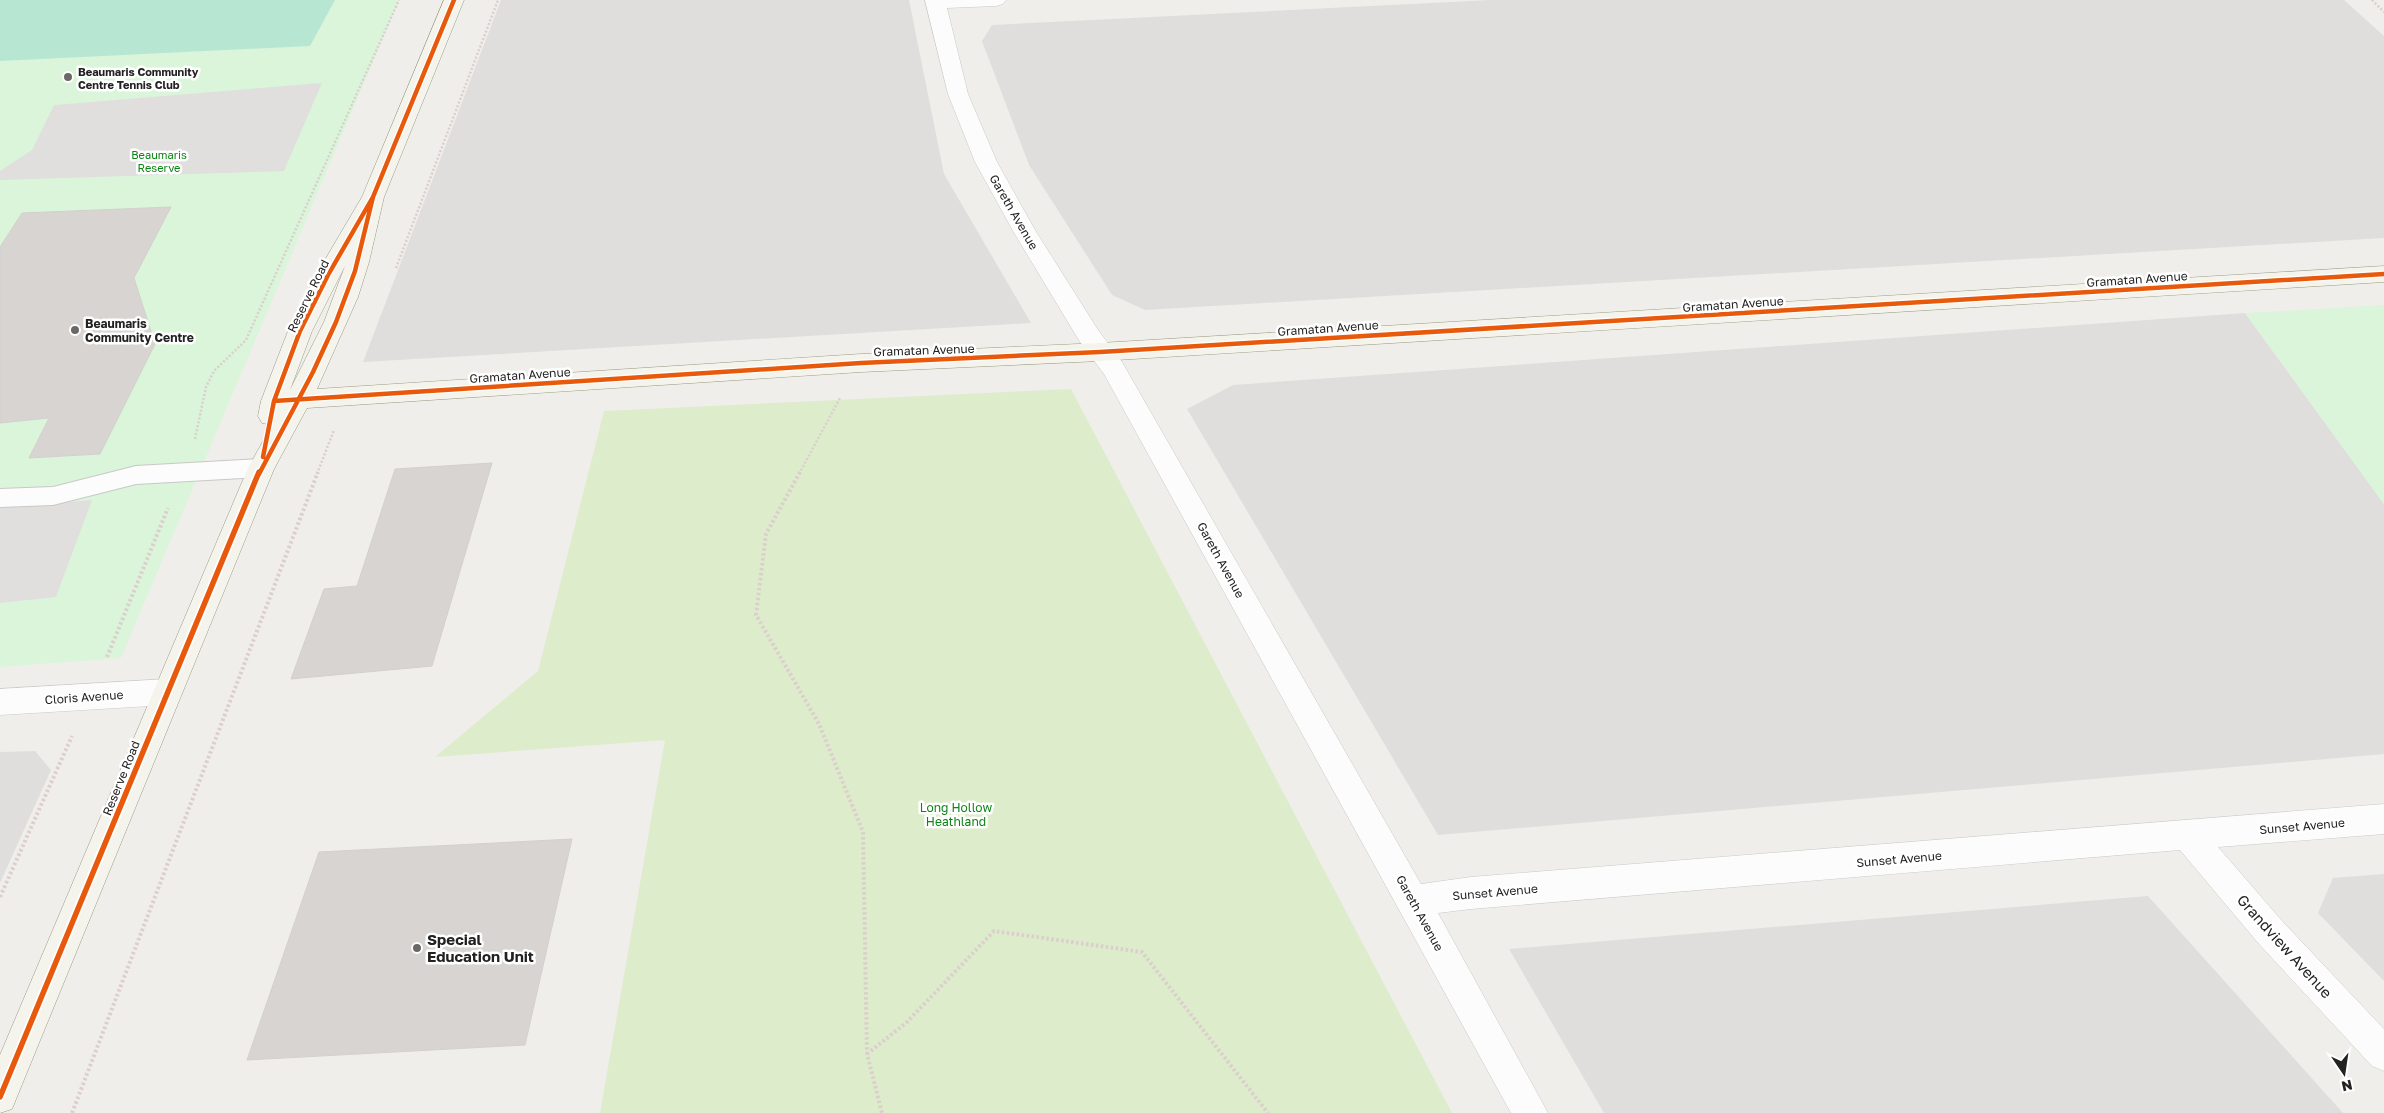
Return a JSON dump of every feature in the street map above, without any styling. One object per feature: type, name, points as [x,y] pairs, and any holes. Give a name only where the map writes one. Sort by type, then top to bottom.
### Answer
[{"type":"street","name":"Reserve Road","points":[[261,468],[274,401],[300,331],[328,275],[373,197],[454,0]]},
{"type":"street","points":[[936,1],[996,0]]},
{"type":"street","name":"Gareth Avenue","points":[[936,1],[958,94],[986,162],[1024,231],[1100,352],[1113,368],[1530,1113]]},
{"type":"street","name":"Reserve Road","points":[[0,1097],[261,468],[300,400],[333,330],[355,271],[373,197]]},
{"type":"street","name":"Gramatan Avenue","points":[[274,401],[861,363],[1100,352],[2384,274]]},
{"type":"street","name":"Cloris Avenue","points":[[0,702],[167,692]]},
{"type":"street","name":"Sunset Avenue","points":[[1413,901],[1481,892],[2384,819]]},
{"type":"street","name":"Grandview Avenue","points":[[2188,835],[2271,933],[2384,1054]]},
{"type":"lane","points":[[0,498],[53,496],[136,475],[261,468]]},
{"type":"path","points":[[393,274],[498,0]]},
{"type":"path","points":[[2372,0],[2384,12]]},
{"type":"path","points":[[861,363],[822,429],[766,534],[756,614],[819,724],[863,832],[867,1054],[882,1113]]},
{"type":"path","points":[[72,1113],[347,397]]},
{"type":"path","points":[[867,1054],[907,1022],[994,932],[1142,952],[1268,1113]]},
{"type":"shaded area","points":[[501,0],[909,0],[944,174],[1031,323],[363,362]]},
{"type":"shaded area","points":[[1491,0],[2344,0],[2384,36],[2384,238],[1145,310],[1112,295],[1029,165],[982,41],[992,25]]},
{"type":"shaded area","points":[[322,83],[284,171],[0,180],[0,171],[32,150],[54,105]]},
{"type":"shaded area","points":[[2245,313],[2384,504],[2384,754],[1438,835],[1187,409],[1233,385]]},
{"type":"shaded area","points":[[92,500],[56,597],[0,603],[0,508]]},
{"type":"shaded area","points":[[35,751],[51,770],[0,883],[0,752]]},
{"type":"shaded area","points":[[2384,874],[2384,981],[2318,913],[2333,878]]},
{"type":"shaded area","points":[[2148,896],[2343,1113],[1604,1113],[1509,949]]},
{"type":"green space","name":"Beaumaris Reserve","points":[[0,0],[399,0],[121,658],[0,667]]},
{"type":"green space","points":[[0,0],[335,0],[310,46],[0,61]]},
{"type":"green space","points":[[2384,305],[2384,504],[2245,313]]},
{"type":"green space","name":"Long Hollow Heathland","points":[[1071,389],[1452,1113],[600,1113],[665,740],[435,757],[538,671],[604,411]]},
{"type":"building","name":"Beaumaris Community Centre","points":[[171,207],[134,278],[155,344],[100,454],[29,458],[49,418],[0,423],[0,247],[22,213]]},
{"type":"building","points":[[492,463],[432,666],[291,679],[324,589],[357,586],[395,469]]},
{"type":"building","name":"Special Education Unit","points":[[572,839],[525,1045],[247,1060],[319,852]]},
{"type":"cycle path","points":[[263,457],[274,401],[300,331],[328,275],[373,197],[454,0]]},
{"type":"cycle path","points":[[0,1097],[261,468],[301,396],[336,322],[355,271],[373,197]]},
{"type":"cycle path","points":[[274,401],[861,363],[1100,352],[2384,274]]},
{"type":"place","name":"Beaumaris Community Centre Tennis Club","points":[[68,77]]},
{"type":"place","name":"Beaumaris Community Centre","points":[[75,330]]},
{"type":"place","name":"Special Education Unit","points":[[417,948]]}]
